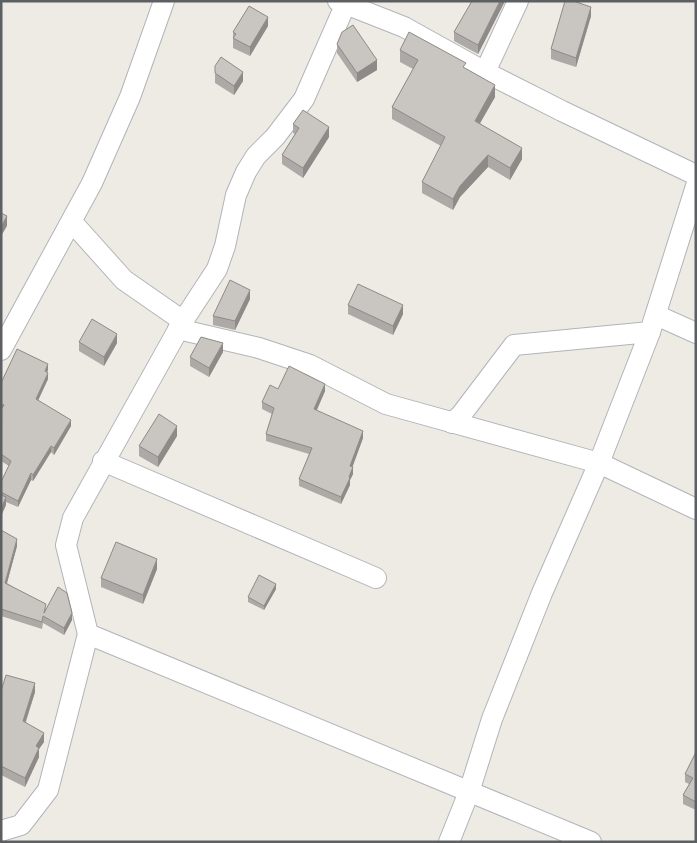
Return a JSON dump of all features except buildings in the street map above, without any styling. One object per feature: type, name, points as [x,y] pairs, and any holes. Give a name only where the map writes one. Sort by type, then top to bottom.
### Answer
[{"type":"street","points":[[1,350],[92,183],[130,97],[164,1]]},
{"type":"street","points":[[485,72],[518,1]]},
{"type":"street","points":[[1,831],[21,825],[48,790],[88,634],[66,545],[73,518],[103,461],[181,325],[217,269],[225,246],[236,195],[246,172],[256,156],[275,137],[304,99],[344,2],[404,27],[485,72],[696,175]]},
{"type":"street","points":[[449,842],[469,792],[495,710],[542,593],[599,463],[653,323],[696,186]]},
{"type":"street","points":[[72,222],[124,280],[181,325],[310,365],[386,404],[599,463],[696,510]]},
{"type":"street","points":[[452,422],[461,415],[514,345],[653,323],[696,333]]},
{"type":"street","points":[[103,461],[376,578]]},
{"type":"street","points":[[88,634],[591,842]]}]
